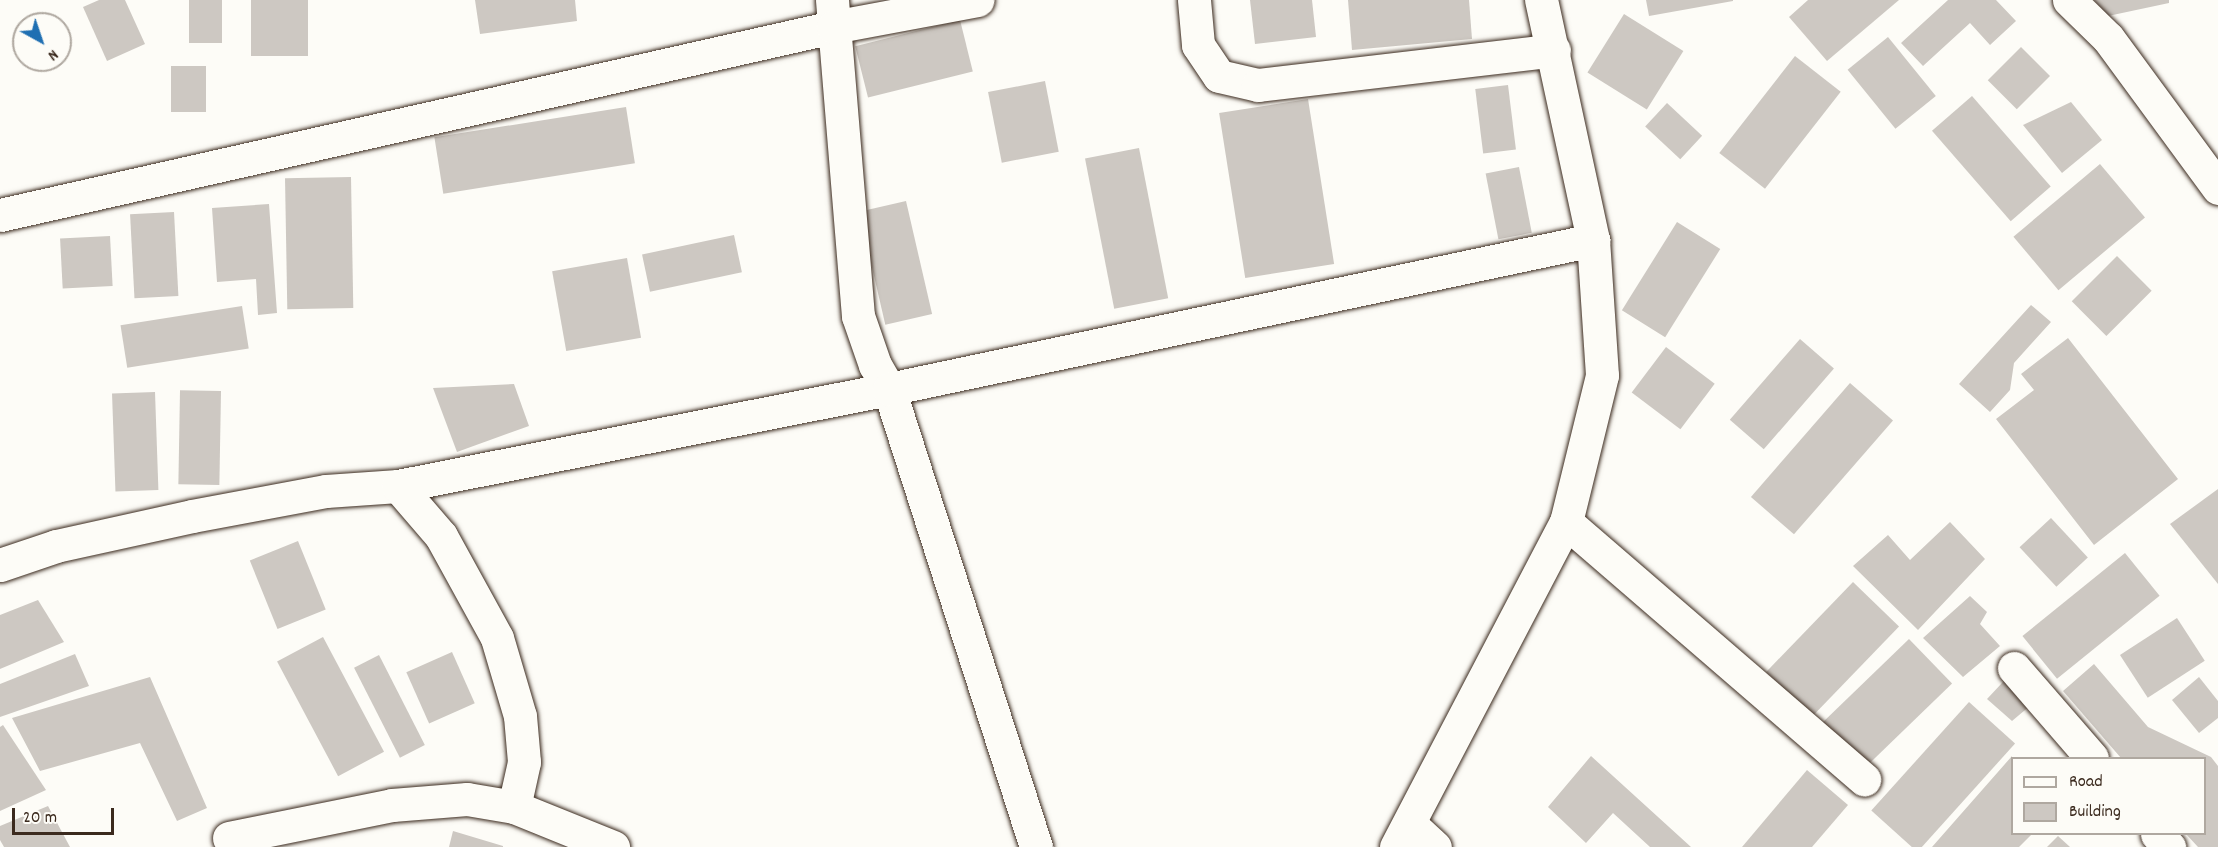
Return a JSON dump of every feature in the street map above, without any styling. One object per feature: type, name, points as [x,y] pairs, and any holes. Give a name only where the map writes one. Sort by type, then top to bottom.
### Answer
[{"type":"street","points":[[0,215],[832,14],[977,0]]},
{"type":"street","points":[[1194,0],[1198,45],[1219,76],[1258,85],[1554,50]]},
{"type":"street","points":[[1435,847],[1403,836],[1566,522],[1602,375],[1593,240],[1554,50],[1541,0]]},
{"type":"street","points":[[2069,0],[2108,38],[2218,188]]},
{"type":"street","points":[[832,14],[858,316],[875,365],[889,389],[1036,847]]},
{"type":"street","points":[[0,565],[56,546],[192,516],[326,491],[398,486],[889,389],[1593,240]]},
{"type":"street","points":[[398,486],[441,536],[497,638],[520,716],[524,762],[514,807]]},
{"type":"street","points":[[1566,522],[1864,779]]},
{"type":"street","points":[[2014,668],[2090,757]]},
{"type":"street","points":[[230,838],[392,805],[467,799],[514,807],[613,847]]},
{"type":"street","points":[[2158,835],[2169,847]]},
{"type":"building","points":[[99,0],[125,0],[145,44],[107,61],[83,7]]},
{"type":"building","points":[[189,0],[222,0],[222,43],[189,43]]},
{"type":"building","points":[[251,0],[308,0],[308,56],[251,56]]},
{"type":"building","points":[[475,0],[575,0],[577,21],[480,34]]},
{"type":"building","points":[[1250,0],[1312,0],[1316,37],[1255,44]]},
{"type":"building","points":[[1348,0],[1469,0],[1472,39],[1352,50]]},
{"type":"building","points":[[1646,0],[1733,0],[1733,1],[1649,16]]},
{"type":"building","points":[[1808,0],[1899,0],[1827,61],[1789,17]]},
{"type":"building","points":[[1948,0],[1996,0],[2016,21],[1990,45],[1970,23],[1923,66],[1901,43]]},
{"type":"building","points":[[2094,0],[2169,0],[2169,3],[2108,16]]},
{"type":"building","points":[[1624,14],[1683,51],[1647,110],[1587,73]]},
{"type":"building","points":[[960,20],[973,71],[868,98],[855,46]]},
{"type":"building","points":[[1888,37],[1936,96],[1895,129],[1848,70]]},
{"type":"building","points":[[2021,47],[2050,76],[2017,109],[1988,80]]},
{"type":"building","points":[[1795,56],[1841,92],[1765,189],[1719,153]]},
{"type":"building","points":[[171,66],[206,66],[206,112],[171,112]]},
{"type":"building","points":[[1045,81],[1059,152],[1002,163],[988,92]]},
{"type":"building","points":[[1508,85],[1516,150],[1483,154],[1475,89]]},
{"type":"building","points":[[1972,96],[2051,187],[2011,221],[1932,131]]},
{"type":"building","points":[[1308,99],[1334,264],[1245,278],[1219,113]]},
{"type":"building","points":[[2071,102],[2102,140],[2062,173],[2023,125]]},
{"type":"building","points":[[1667,103],[1702,136],[1680,159],[1645,126]]},
{"type":"building","points":[[626,107],[635,163],[443,194],[434,137]]},
{"type":"building","points":[[1139,148],[1168,298],[1114,309],[1085,158]]},
{"type":"building","points":[[2100,164],[2145,218],[2058,290],[2013,237]]},
{"type":"building","points":[[1519,167],[1532,233],[1498,239],[1486,173]]},
{"type":"building","points":[[351,177],[353,308],[287,309],[285,178]]},
{"type":"building","points":[[906,201],[932,314],[885,325],[859,212]]},
{"type":"building","points":[[269,204],[277,313],[258,315],[256,279],[217,282],[212,208]]},
{"type":"building","points":[[174,212],[178,296],[134,298],[130,214]]},
{"type":"building","points":[[1677,222],[1720,249],[1665,337],[1622,310]]},
{"type":"building","points":[[734,235],[742,272],[650,292],[642,255]]},
{"type":"building","points":[[110,236],[113,286],[63,289],[60,239]]},
{"type":"building","points":[[2117,256],[2152,291],[2106,336],[2072,301]]},
{"type":"building","points":[[627,258],[641,338],[566,351],[552,271]]},
{"type":"building","points":[[2031,305],[2051,322],[2014,363],[2010,390],[1990,412],[1959,384]]},
{"type":"building","points":[[242,306],[249,348],[127,368],[121,325]]},
{"type":"building","points":[[2068,338],[2178,479],[2094,545],[1996,419],[2034,390],[2021,374]]},
{"type":"building","points":[[1800,339],[1834,369],[1764,449],[1730,420]]},
{"type":"building","points":[[1666,347],[1715,384],[1680,429],[1632,393]]},
{"type":"building","points":[[1850,383],[1893,420],[1794,534],[1751,497]]},
{"type":"building","points":[[514,384],[529,426],[457,452],[433,388]]},
{"type":"building","points":[[180,390],[221,391],[219,485],[178,484]]},
{"type":"building","points":[[155,392],[158,490],[115,491],[112,394]]},
{"type":"building","points":[[2218,489],[2218,584],[2170,524]]},
{"type":"building","points":[[2051,518],[2088,557],[2056,587],[2020,547]]},
{"type":"building","points":[[1950,522],[1985,559],[1918,630],[1853,566],[1888,535],[1910,560]]},
{"type":"building","points":[[298,541],[326,610],[278,629],[250,560]]},
{"type":"building","points":[[2125,553],[2160,596],[2057,679],[2022,636]]},
{"type":"building","points":[[1853,582],[1899,626],[1812,716],[1766,672]]},
{"type":"building","points":[[1970,596],[1987,612],[1980,624],[2000,646],[1963,677],[1923,638]]},
{"type":"building","points":[[38,600],[64,642],[0,669],[0,615]]},
{"type":"building","points":[[2177,618],[2205,661],[2148,698],[2120,655]]},
{"type":"building","points":[[323,637],[384,752],[338,776],[277,661]]},
{"type":"building","points":[[1909,639],[1952,684],[1854,778],[1811,733]]},
{"type":"building","points":[[452,652],[475,703],[429,723],[406,672]]},
{"type":"building","points":[[75,654],[89,686],[0,717],[0,684]]},
{"type":"building","points":[[379,655],[425,745],[400,758],[354,668]]},
{"type":"building","points":[[2094,664],[2148,727],[2211,757],[2218,766],[2218,847],[2198,847],[2187,835],[2206,835],[2206,757],[2120,757],[2063,691]]},
{"type":"building","points":[[2017,667],[2044,694],[2012,721],[1987,699]]},
{"type":"building","points":[[150,677],[207,808],[177,821],[140,743],[40,771],[12,718]]},
{"type":"building","points":[[2199,677],[2218,701],[2218,718],[2199,733],[2172,700]]},
{"type":"building","points":[[1969,702],[2015,743],[1922,847],[1912,847],[1871,810]]},
{"type":"building","points":[[3,725],[46,790],[0,811],[0,727]]},
{"type":"building","points":[[1591,756],[1691,847],[1650,847],[1613,813],[1586,843],[1548,807]]},
{"type":"building","points":[[2011,757],[2011,835],[2031,835],[2019,847],[1932,847]]},
{"type":"building","points":[[1807,770],[1848,805],[1812,847],[1742,847]]},
{"type":"building","points":[[48,806],[70,847],[4,847],[0,840],[0,826]]},
{"type":"building","points":[[453,831],[503,846],[503,847],[449,847]]},
{"type":"building","points":[[2058,836],[2070,847],[2047,847]]}]
